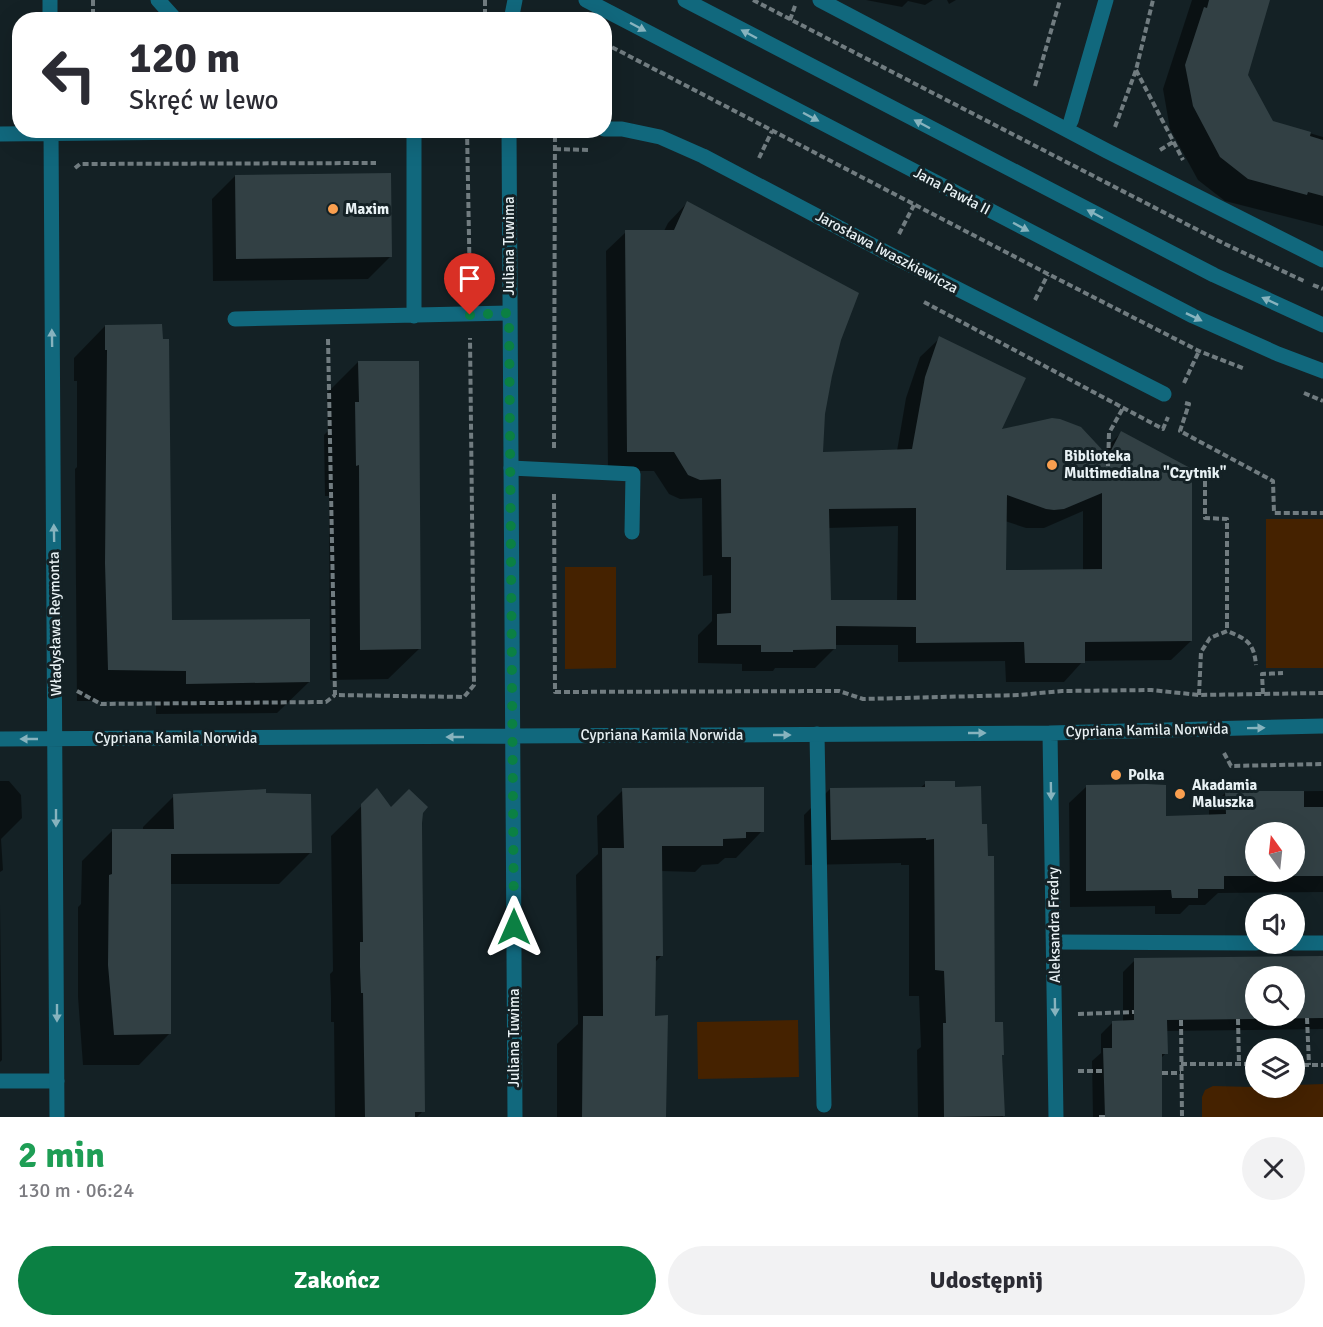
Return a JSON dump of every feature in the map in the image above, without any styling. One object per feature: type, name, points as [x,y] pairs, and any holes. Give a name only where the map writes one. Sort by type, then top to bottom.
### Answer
[{"type":"street","points":[[158,0],[169,12]]},
{"type":"street","name":"Jana Pawła II","points":[[586,0],[609,12]]},
{"type":"street","points":[[685,0],[1204,270],[1323,325]]},
{"type":"street","points":[[820,0],[1107,151],[1323,260]]},
{"type":"street","points":[[1071,121],[1106,0]]},
{"type":"street","name":"Jana Pawła II","points":[[612,14],[1193,316],[1278,354],[1323,371]]},
{"type":"street","name":"Jarosława Iwaszkiewicza","points":[[612,129],[660,137],[750,180],[889,254],[1164,394]]},
{"type":"street","name":"Władysława Reymonta","points":[[51,138],[57,1117]]},
{"type":"street","points":[[414,316],[416,138]]},
{"type":"street","name":"Juliana Tuwima","points":[[509,138],[515,1117]]},
{"type":"street","points":[[235,319],[509,313]]},
{"type":"street","points":[[511,468],[633,474],[632,532]]},
{"type":"street","name":"Cypriana Kamila Norwida","points":[[0,739],[1050,733],[1323,726]]},
{"type":"street","name":"Aleksandra Fredry","points":[[1050,733],[1056,1117]]},
{"type":"street","points":[[817,734],[824,1105]]},
{"type":"street","points":[[1054,942],[1245,943]]},
{"type":"street","points":[[1305,943],[1323,943]]},
{"type":"street","points":[[0,1081],[57,1081]]},
{"type":"path","points":[[753,0],[1225,244],[1323,289]]},
{"type":"path","points":[[790,20],[797,0]]},
{"type":"path","points":[[1028,110],[1060,0]]},
{"type":"path","points":[[1107,151],[1136,70],[1153,0]]},
{"type":"path","points":[[612,47],[1199,351],[1254,373]]},
{"type":"path","points":[[1136,70],[1183,161]]},
{"type":"path","points":[[750,180],[772,131]]},
{"type":"path","points":[[76,691],[101,704],[326,702],[335,695],[464,697],[474,685],[467,138]]},
{"type":"path","points":[[555,138],[555,692],[839,691],[863,699],[1019,695],[1074,690],[1151,690],[1198,694],[1323,693]]},
{"type":"path","points":[[555,149],[599,150]]},
{"type":"path","points":[[70,172],[80,164],[376,163]]},
{"type":"path","points":[[1203,200],[1225,244]]},
{"type":"path","points":[[889,254],[914,205]]},
{"type":"path","points":[[923,302],[1163,429]]},
{"type":"path","points":[[327,318],[335,695]]},
{"type":"path","points":[[1297,390],[1323,401]]},
{"type":"path","points":[[1164,394],[1189,405],[1180,431],[1273,481],[1274,513],[1323,513]]},
{"type":"path","points":[[1108,466],[1109,433],[1123,408]]},
{"type":"path","points":[[1205,472],[1204,518],[1227,519],[1227,631]]},
{"type":"path","points":[[1198,694],[1201,652],[1210,638],[1227,631],[1247,639],[1255,652],[1257,665]]},
{"type":"path","points":[[1263,694],[1262,674],[1283,673]]},
{"type":"path","points":[[1224,752],[1230,766],[1323,764]]},
{"type":"path","points":[[1077,1014],[1134,1012]]},
{"type":"path","points":[[1307,1018],[1309,1065]]},
{"type":"path","points":[[1238,1019],[1239,1064]]},
{"type":"path","points":[[1180,1020],[1182,1117]]},
{"type":"path","points":[[1181,1064],[1245,1064]]},
{"type":"path","points":[[1305,1065],[1323,1065]]},
{"type":"path","points":[[1078,1071],[1104,1071]]},
{"type":"path","points":[[1162,1073],[1181,1072]]},
{"type":"path","points":[[1099,1117],[1104,1117]]},
{"type":"shaded area","points":[[1266,519],[1323,519],[1323,668],[1266,668]]},
{"type":"shaded area","points":[[565,567],[616,567],[616,668],[565,669]]},
{"type":"shaded area","points":[[798,1020],[799,1077],[698,1079],[697,1022]]},
{"type":"shaded area","points":[[1323,1084],[1323,1117],[1202,1117],[1202,1097],[1205,1090],[1213,1086],[1245,1087],[1245,1098],[1305,1098],[1305,1085]]},
{"type":"building","points":[[1209,0],[1270,0],[1248,75],[1273,121],[1311,132],[1310,136],[1323,140],[1323,196],[1308,192],[1307,195],[1248,179],[1220,157],[1193,106],[1185,65],[1204,7],[1207,8]]},
{"type":"building","points":[[391,173],[392,257],[236,259],[235,175]]},
{"type":"building","points":[[687,201],[859,293],[841,340],[832,376],[825,414],[823,452],[912,449],[925,377],[939,336],[1026,378],[1002,429],[1052,418],[1060,419],[1081,427],[1108,456],[1121,431],[1192,469],[1192,641],[1085,642],[1085,663],[1025,663],[1024,642],[916,643],[916,627],[836,626],[836,649],[761,652],[761,645],[717,645],[717,614],[731,613],[731,557],[722,557],[721,479],[700,480],[688,475],[674,452],[627,452],[625,230],[674,230]],"holes":[[[1102,493],[1102,569],[1006,570],[1007,495],[1054,510],[1064,509]],[[916,508],[916,600],[831,600],[829,509]]]},
{"type":"building","points":[[162,324],[163,339],[169,339],[172,620],[310,619],[310,682],[186,684],[186,671],[108,670],[105,563],[107,350],[105,350],[105,325]]},
{"type":"building","points":[[358,361],[419,361],[421,649],[360,650],[359,465],[356,466],[355,402],[359,402]]},
{"type":"building","points":[[925,781],[955,781],[955,787],[981,786],[982,824],[987,824],[988,856],[994,856],[995,1022],[1003,1022],[1005,1116],[944,1117],[943,1023],[946,1023],[944,971],[935,970],[934,839],[831,840],[830,788],[925,787]]},
{"type":"building","points":[[1086,785],[1166,785],[1166,816],[1226,814],[1225,791],[1304,791],[1304,807],[1323,807],[1323,876],[1305,876],[1305,822],[1245,822],[1245,876],[1224,876],[1224,889],[1198,889],[1198,898],[1172,898],[1171,890],[1086,891]]},
{"type":"building","points":[[764,787],[764,832],[746,832],[746,838],[723,839],[723,846],[662,846],[663,956],[656,956],[655,1016],[668,1015],[666,1117],[582,1117],[583,1016],[603,1016],[602,848],[624,848],[622,788]]},
{"type":"building","points":[[377,788],[391,807],[409,789],[428,807],[423,813],[422,823],[425,1112],[415,1112],[415,1117],[365,1117],[363,993],[361,993],[360,967],[360,942],[363,942],[361,804]]},
{"type":"building","points":[[266,789],[266,793],[311,794],[312,853],[171,854],[171,1034],[114,1035],[108,965],[112,829],[174,829],[173,794]]},
{"type":"building","points":[[1323,956],[1323,1018],[1305,1018],[1305,966],[1245,966],[1245,1019],[1167,1020],[1168,1054],[1162,1054],[1162,1117],[1105,1117],[1103,1048],[1112,1048],[1112,1021],[1134,1020],[1134,958]]},
{"type":"place","name":"Maxim","points":[[333,209]]},
{"type":"place","name":"Biblioteka Multimedialna \"Czytnik\"","points":[[1052,465]]},
{"type":"place","name":"Polka","points":[[1116,775]]},
{"type":"place","name":"Akadamia Maluszka","points":[[1180,794]]},
{"type":"route","points":[[470,315],[509,313],[514,927]]}]
